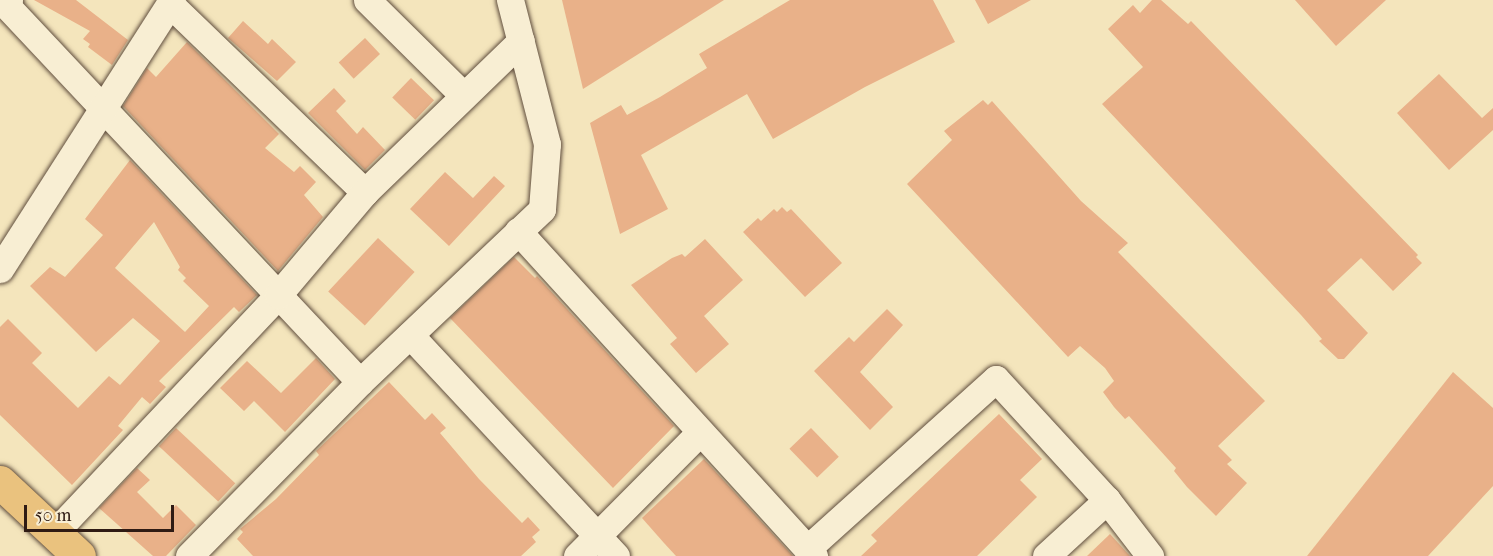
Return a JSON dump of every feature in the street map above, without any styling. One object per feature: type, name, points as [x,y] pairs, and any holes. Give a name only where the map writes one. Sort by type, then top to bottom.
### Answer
[{"type":"main road","points":[[0,482],[79,556]]},
{"type":"street","points":[[9,0],[6,4],[360,382]]},
{"type":"street","points":[[368,0],[464,96]]},
{"type":"street","points":[[190,556],[360,382],[542,209],[547,144],[510,0]]},
{"type":"street","points":[[0,269],[171,2],[365,192]]},
{"type":"street","points":[[54,533],[278,295],[365,192],[521,41]]},
{"type":"street","points":[[518,231],[810,553],[996,379],[1107,500],[1150,556]]},
{"type":"street","points":[[410,335],[607,547]]},
{"type":"street","points":[[577,556],[607,547],[699,433]]},
{"type":"street","points":[[1046,556],[1107,500]]},
{"type":"building","points":[[34,0],[76,0],[128,40],[112,65],[88,47],[90,44],[83,39],[90,31]]},
{"type":"building","points":[[562,0],[724,0],[583,89]]},
{"type":"building","points":[[790,0],[933,0],[955,42],[865,87],[773,139],[747,94],[641,155],[668,209],[620,234],[590,123],[621,105],[627,115],[660,97],[707,68],[699,54]]},
{"type":"building","points":[[975,0],[1031,0],[988,24]]},
{"type":"building","points":[[1152,0],[1161,0],[1188,24],[1191,21],[1418,255],[1416,257],[1422,263],[1393,291],[1361,258],[1327,290],[1368,333],[1344,359],[1338,359],[1319,341],[1322,339],[1301,315],[1102,104],[1143,67],[1108,29],[1133,5],[1140,13]]},
{"type":"building","points":[[1295,0],[1386,0],[1336,46]]},
{"type":"building","points":[[243,21],[268,44],[272,39],[296,62],[277,81],[228,38]]},
{"type":"building","points":[[365,38],[380,54],[354,79],[339,63]]},
{"type":"building","points":[[187,42],[279,134],[265,148],[294,172],[300,166],[316,182],[304,195],[323,217],[278,271],[123,106],[147,68],[156,77]]},
{"type":"building","points":[[1439,74],[1482,118],[1493,108],[1493,130],[1449,170],[1397,113]]},
{"type":"building","points":[[411,78],[434,100],[415,120],[392,97]]},
{"type":"building","points":[[334,88],[346,101],[336,111],[357,134],[363,127],[385,150],[365,170],[308,113]]},
{"type":"building","points":[[983,100],[988,105],[992,101],[1081,201],[1128,243],[1118,252],[1265,401],[1218,446],[1232,460],[1227,464],[1247,483],[1216,516],[1187,487],[1174,471],[1176,468],[1129,416],[1125,419],[1114,407],[1103,392],[1114,381],[1105,368],[1080,346],[1068,357],[907,184],[952,140],[944,131]]},
{"type":"building","points":[[130,160],[257,295],[239,312],[234,307],[159,381],[166,387],[150,404],[142,397],[118,426],[123,430],[72,485],[0,415],[0,327],[8,319],[42,353],[32,363],[78,408],[109,376],[120,385],[160,341],[133,318],[96,352],[30,286],[50,267],[65,277],[103,235],[85,219]],"holes":[[[154,222],[180,267],[178,270],[186,278],[183,281],[209,306],[185,332],[115,268]]]},
{"type":"building","points":[[445,172],[473,198],[494,176],[505,186],[449,246],[410,209]]},
{"type":"building","points":[[782,207],[787,212],[791,209],[842,263],[805,297],[743,232],[758,218],[761,221],[774,209],[777,212]]},
{"type":"building","points":[[378,238],[415,272],[365,325],[328,291]]},
{"type":"building","points":[[705,239],[743,280],[704,316],[729,344],[696,373],[670,344],[677,338],[631,285],[672,258],[682,254],[685,257]]},
{"type":"building","points":[[514,257],[535,278],[537,276],[674,426],[613,488],[450,318]]},
{"type":"building","points":[[887,309],[903,325],[860,372],[893,407],[870,430],[814,371],[849,337],[854,342]]},
{"type":"building","points":[[316,358],[335,379],[285,432],[254,401],[244,411],[220,388],[247,361],[281,393]]},
{"type":"building","points":[[1453,372],[1493,408],[1493,486],[1428,556],[1307,556]]},
{"type":"building","points":[[389,382],[425,420],[432,413],[446,428],[440,433],[479,479],[522,523],[528,517],[540,530],[532,537],[536,542],[521,556],[253,556],[237,539],[243,532],[240,529],[276,499],[319,455],[316,451]]},
{"type":"building","points":[[999,414],[1042,459],[1020,480],[1037,497],[977,556],[861,556],[877,541],[871,535]]},
{"type":"building","points":[[176,428],[235,483],[218,502],[159,446]]},
{"type":"building","points":[[811,428],[839,457],[817,478],[789,449]]},
{"type":"building","points":[[704,459],[793,556],[676,556],[664,543],[642,518]]},
{"type":"building","points":[[137,468],[150,480],[137,492],[163,518],[176,505],[196,525],[166,556],[153,556],[99,508]]},
{"type":"building","points":[[1110,534],[1130,556],[1087,556]]}]
